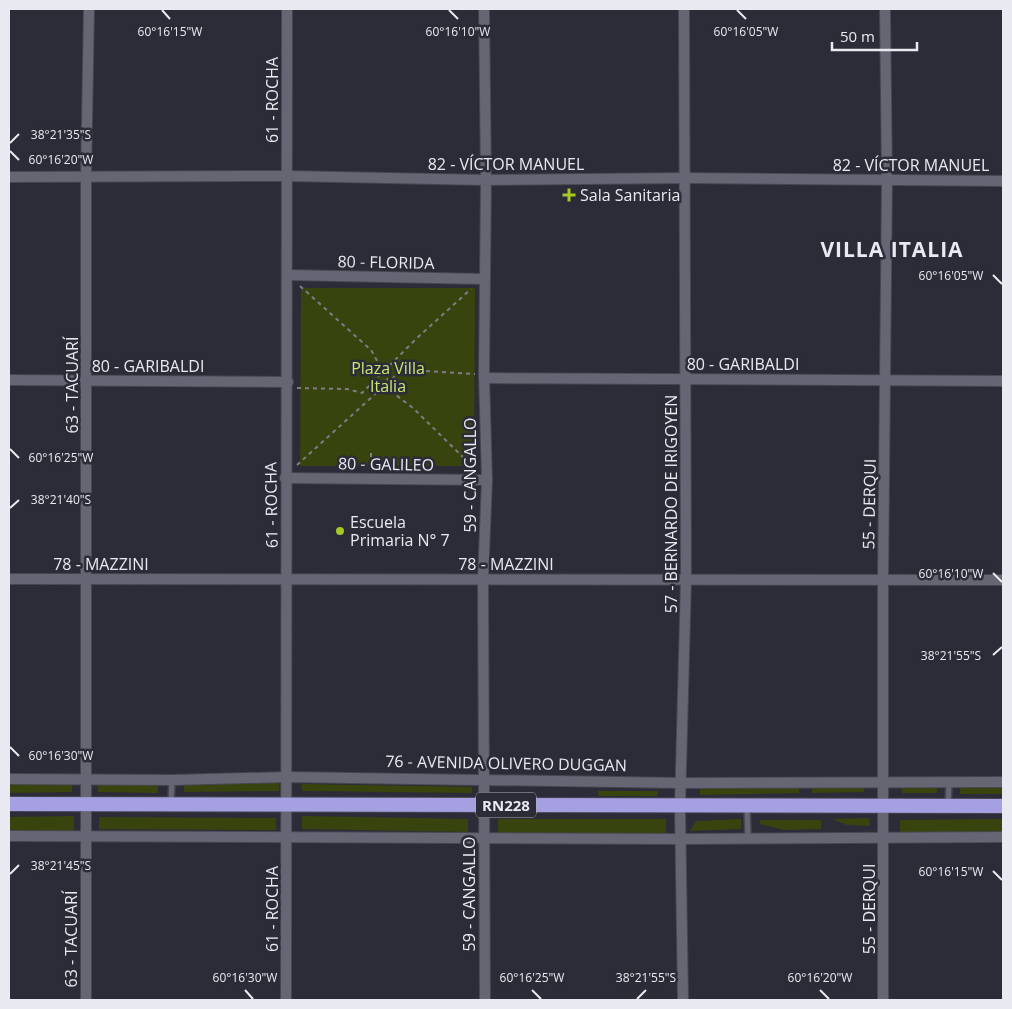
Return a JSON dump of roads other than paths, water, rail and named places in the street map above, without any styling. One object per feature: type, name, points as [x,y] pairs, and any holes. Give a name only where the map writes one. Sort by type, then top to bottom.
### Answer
[{"type":"highway","name":"RN228","points":[[9,804],[680,807],[1003,806]]},
{"type":"street","name":"63 - TACUARÍ","points":[[86,1000],[88,579],[86,177],[89,9]]},
{"type":"street","name":"61 - ROCHA","points":[[286,1000],[288,777],[285,478],[288,385],[287,9]]},
{"type":"street","name":"59 - CANGALLO","points":[[484,9],[486,180],[482,279],[487,480],[483,579],[484,1000]]},
{"type":"street","name":"57 - BERNARDO DE IRIGOYEN","points":[[683,1000],[680,807],[686,579],[684,9]]},
{"type":"street","name":"55 - DERQUI","points":[[883,1000],[883,580],[887,180],[885,9]]},
{"type":"street","name":"82 - VÍCTOR MANUEL","points":[[9,177],[287,176],[486,180],[686,178],[1003,181]]},
{"type":"street","name":"80 - FLORIDA","points":[[287,275],[482,279]]},
{"type":"street","name":"80 - GARIBALDI","points":[[484,376],[1003,381]]},
{"type":"street","name":"80 - GARIBALDI","points":[[9,380],[288,385]]},
{"type":"street","name":"80 - GALILEO","points":[[285,478],[487,480]]},
{"type":"street","name":"78 - MAZZINI","points":[[9,579],[1003,580]]},
{"type":"street","name":"76 - AVENIDA OLIVERO DUGGAN","points":[[9,779],[172,780],[288,777],[681,783],[1003,782]]},
{"type":"street","points":[[9,836],[681,839],[1003,837]]},
{"type":"lane","points":[[171,804],[172,780]]},
{"type":"lane","points":[[948,806],[949,782]]},
{"type":"lane","points":[[747,806],[748,839]]},
{"type":"place","name":"Sala Sanitaria","points":[[569,195]]},
{"type":"place","name":"Escuela Primaria N° 7","points":[[340,531]]},
{"type":"district","name":"VILLA ITALIA","points":[[892,249]]},
{"type":"park label","name":"Plaza Villa Italia","points":[[388,377]]}]
